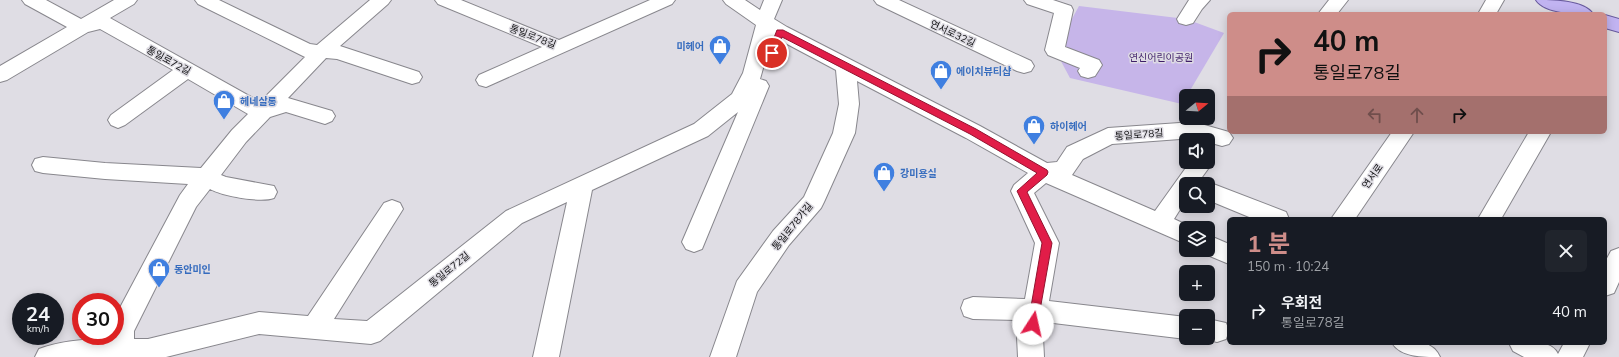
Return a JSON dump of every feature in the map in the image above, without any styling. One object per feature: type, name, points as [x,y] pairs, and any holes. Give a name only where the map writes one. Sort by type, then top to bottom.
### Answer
[{"type":"main road","points":[[1545,0],[1578,12]]},
{"type":"main road","points":[[1607,22],[1619,26]]},
{"type":"street","points":[[31,0],[82,27],[128,0]]},
{"type":"street","points":[[204,0],[307,51],[338,52],[412,77]]},
{"type":"street","points":[[121,355],[120,330],[188,201],[239,136],[262,112],[322,51],[382,0]]},
{"type":"street","name":"통일로78길","points":[[444,0],[559,47],[666,0]]},
{"type":"street","points":[[732,0],[770,26],[973,132],[1044,172],[1179,232]]},
{"type":"street","points":[[694,242],[770,26],[773,0]]},
{"type":"street","name":"연서로32길","points":[[883,0],[1024,66]]},
{"type":"street","points":[[1033,0],[1064,10],[1055,50],[1092,64],[1088,71]]},
{"type":"street","points":[[1186,19],[1195,5],[1201,0]]},
{"type":"street","points":[[1329,12],[1339,0]]},
{"type":"street","points":[[1488,12],[1495,0]]},
{"type":"street","name":"통일로72길","points":[[0,76],[82,27],[102,22],[262,112]]},
{"type":"street","name":"통일로72길","points":[[48,357],[94,350],[121,355],[148,350],[259,323],[371,333],[514,217],[701,130],[740,99],[753,73],[770,26]]},
{"type":"street","points":[[486,80],[559,47]]},
{"type":"street","name":"통일로78가길","points":[[723,357],[746,288],[781,238],[812,202],[844,133],[849,104],[846,65]]},
{"type":"street","points":[[118,120],[187,70]]},
{"type":"street","points":[[262,112],[286,105],[325,116]]},
{"type":"street","name":"통일로78길","points":[[1044,172],[1064,170],[1075,153],[1108,136],[1194,130],[1226,133]]},
{"type":"street","points":[[1215,146],[1226,133]]},
{"type":"street","name":"연서로","points":[[1343,217],[1402,134]]},
{"type":"street","points":[[1490,217],[1539,134]]},
{"type":"street","points":[[43,165],[105,171],[207,176],[221,185],[266,192]]},
{"type":"street","points":[[1031,357],[1030,337],[1047,243],[1022,191],[1044,172]]},
{"type":"street","points":[[546,357],[582,185]]},
{"type":"street","points":[[1215,194],[1273,217]]},
{"type":"street","points":[[1159,223],[1179,195]]},
{"type":"street","points":[[314,328],[392,209]]},
{"type":"street","points":[[1215,248],[1227,253]]},
{"type":"street","points":[[1607,282],[1619,258]]},
{"type":"street","points":[[973,308],[1036,310],[1179,327]]},
{"type":"street","points":[[1525,345],[1546,357]]},
{"type":"street","points":[[1570,357],[1576,345]]},
{"type":"green space","name":"연신어린이공원","points":[[1079,6],[1186,19],[1224,33],[1191,89],[1179,89],[1179,103],[1070,78],[1055,50]]},
{"type":"place","name":"미헤어","points":[[720,66]]},
{"type":"place","name":"에이치뷰티샵","points":[[941,90]]},
{"type":"place","name":"헤네살롱","points":[[224,120]]},
{"type":"place","name":"하이헤어","points":[[1034,146]]},
{"type":"place","name":"강미용실","points":[[884,192]]},
{"type":"place","name":"동안미인","points":[[159,288]]},
{"type":"route","points":[[772,53],[780,32],[973,132],[1044,172],[1022,191],[1047,243],[1033,324]]}]
